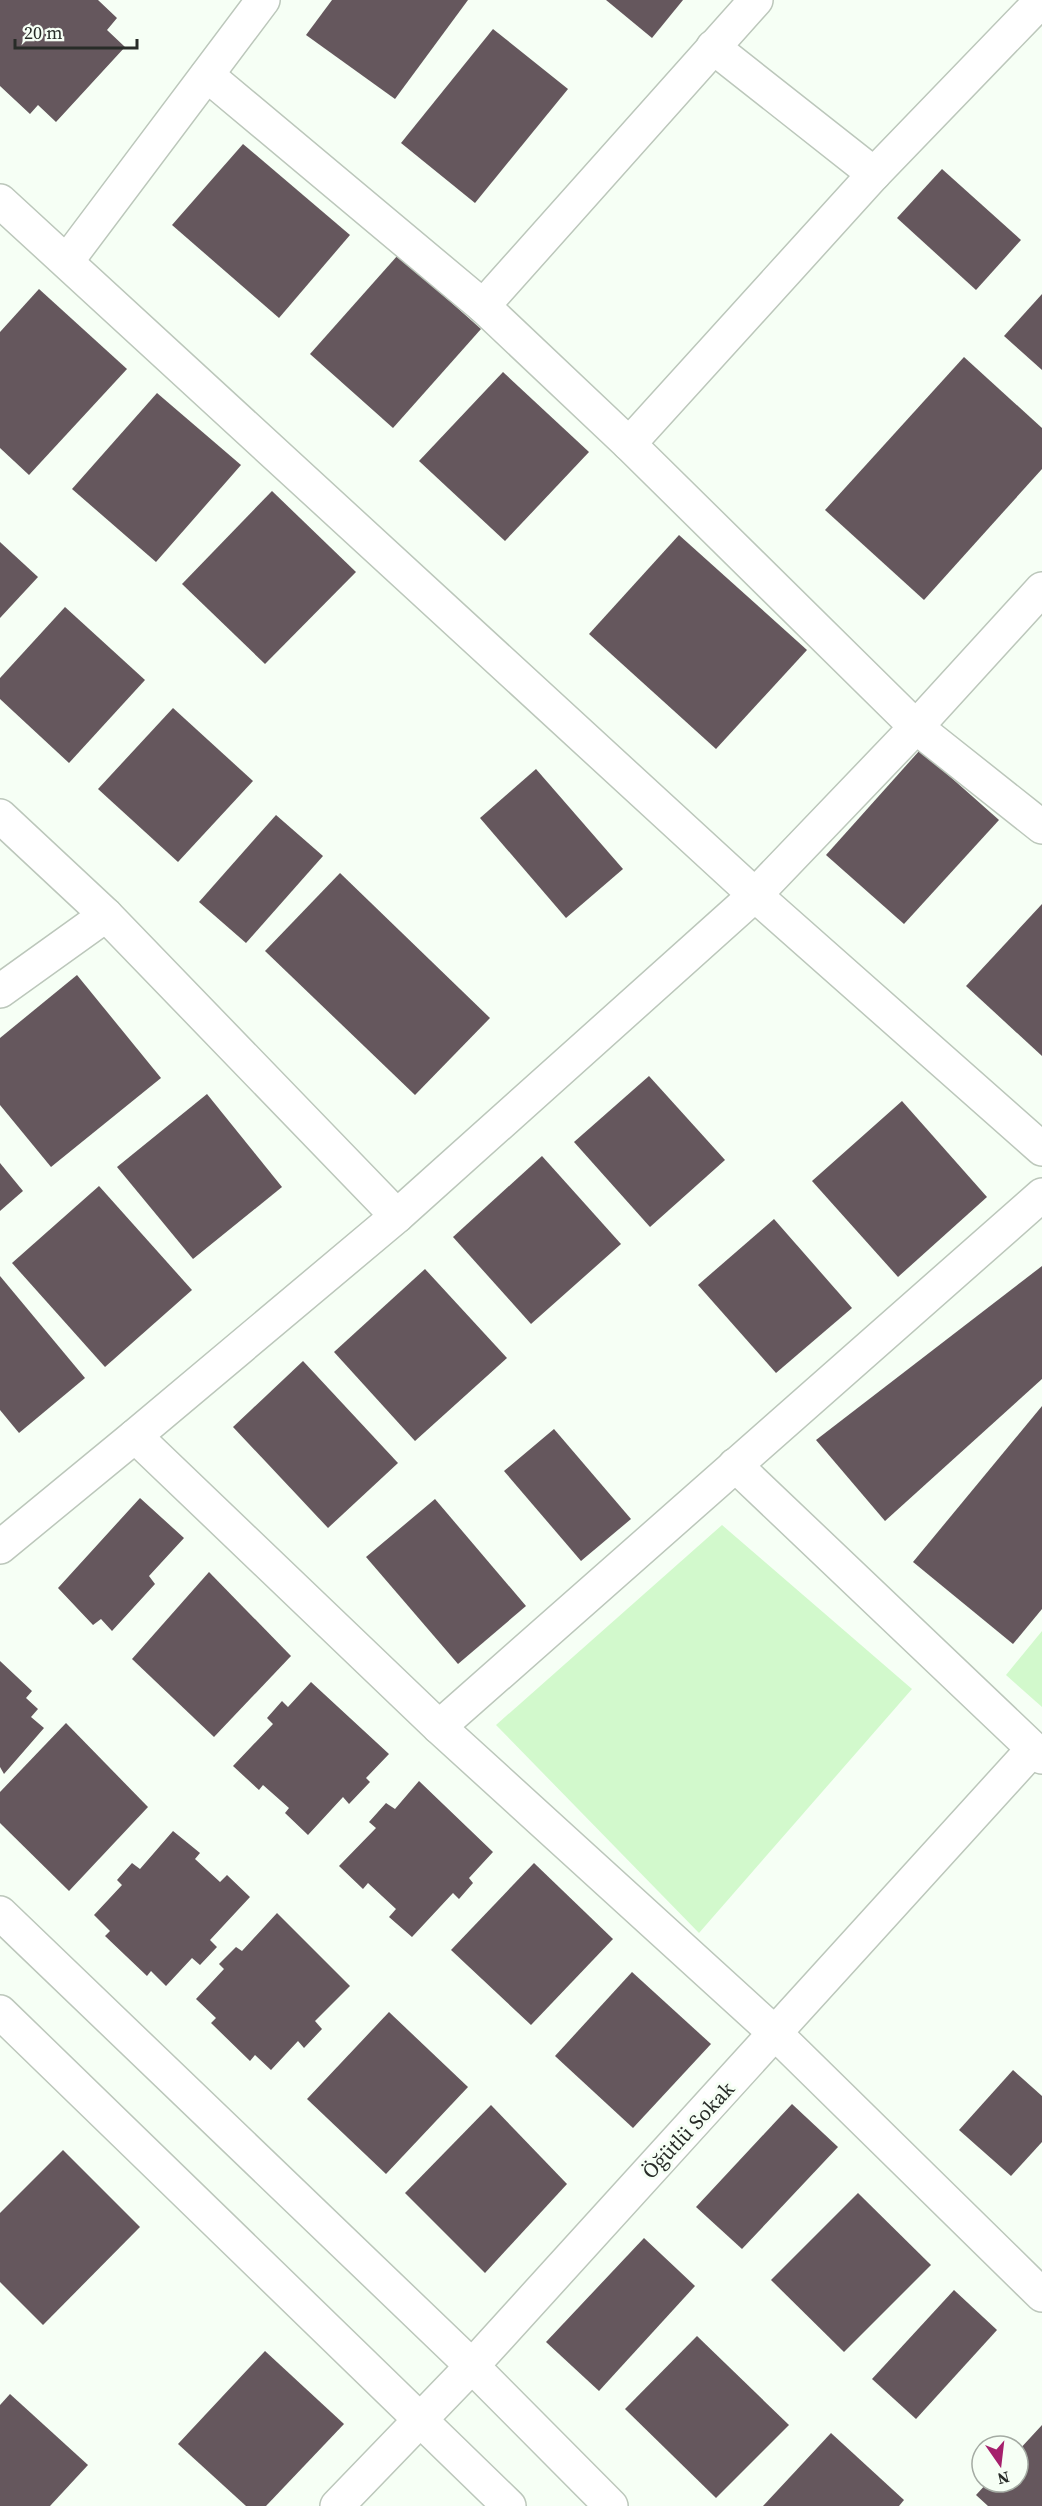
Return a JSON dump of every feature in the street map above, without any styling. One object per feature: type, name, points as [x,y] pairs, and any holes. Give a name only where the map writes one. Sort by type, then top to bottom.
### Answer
[{"type":"street","points":[[67,261],[263,0]]},
{"type":"street","points":[[483,306],[756,0]]},
{"type":"street","points":[[629,444],[874,174],[1042,0]]},
{"type":"street","points":[[714,47],[874,174]]},
{"type":"street","points":[[207,75],[483,306],[629,444],[916,727],[1042,827]]},
{"type":"street","points":[[0,201],[755,895],[1042,1149]]},
{"type":"street","points":[[0,1547],[397,1216],[755,895],[916,727],[1042,589]]},
{"type":"street","points":[[0,816],[106,915],[397,1216]]},
{"type":"street","points":[[0,991],[106,915]]},
{"type":"street","points":[[439,1727],[1042,1195]]},
{"type":"street","points":[[135,1436],[439,1727],[776,2034],[1042,2295]]},
{"type":"street","points":[[735,1466],[1038,1753]]},
{"type":"street","name":"Öğütlü Sokak","points":[[337,2506],[472,2366],[776,2034],[1038,1753]]},
{"type":"street","points":[[0,1912],[472,2366],[611,2506]]},
{"type":"street","points":[[0,2012],[509,2506]]},
{"type":"green space","points":[[722,1525],[912,1689],[699,1933],[496,1725]]},
{"type":"green space","points":[[1042,1631],[1042,1707],[1006,1675]]},
{"type":"building","points":[[0,0],[98,0],[117,18],[107,30],[125,47],[56,122],[38,105],[30,114],[0,86]]},
{"type":"building","points":[[332,0],[468,0],[395,99],[306,35]]},
{"type":"building","points":[[606,0],[683,0],[652,38]]},
{"type":"building","points":[[493,29],[568,89],[475,203],[401,143]]},
{"type":"building","points":[[243,144],[350,235],[279,318],[172,225]]},
{"type":"building","points":[[942,169],[1021,240],[976,290],[897,218]]},
{"type":"building","points":[[398,255],[481,329],[393,428],[310,354]]},
{"type":"building","points":[[39,289],[127,369],[29,475],[0,448],[0,332]]},
{"type":"building","points":[[1042,294],[1042,370],[1004,336]]},
{"type":"building","points":[[964,357],[1042,428],[1042,469],[924,600],[825,510]]},
{"type":"building","points":[[503,372],[589,452],[505,541],[419,461]]},
{"type":"building","points":[[157,393],[241,465],[156,562],[72,489]]},
{"type":"building","points":[[272,491],[356,572],[265,664],[182,584]]},
{"type":"building","points":[[679,535],[807,650],[716,749],[589,634]]},
{"type":"building","points":[[0,542],[38,577],[0,618]]},
{"type":"building","points":[[65,607],[145,680],[69,763],[0,699],[0,678]]},
{"type":"building","points":[[173,708],[253,781],[178,862],[98,789]]},
{"type":"building","points":[[920,750],[999,820],[904,924],[826,855]]},
{"type":"building","points":[[536,769],[623,869],[566,918],[480,818]]},
{"type":"building","points":[[276,815],[323,856],[246,943],[199,902]]},
{"type":"building","points":[[340,873],[490,1018],[415,1095],[265,951]]},
{"type":"building","points":[[1042,904],[1042,1056],[966,986]]},
{"type":"building","points":[[77,975],[161,1078],[51,1167],[0,1105],[0,1038]]},
{"type":"building","points":[[649,1076],[725,1160],[650,1227],[574,1142]]},
{"type":"building","points":[[207,1094],[282,1187],[193,1259],[117,1167]]},
{"type":"building","points":[[902,1101],[987,1197],[898,1277],[812,1181]]},
{"type":"building","points":[[542,1156],[621,1244],[531,1324],[453,1237]]},
{"type":"building","points":[[0,1163],[23,1191],[0,1211]]},
{"type":"building","points":[[99,1186],[192,1290],[105,1367],[12,1263]]},
{"type":"building","points":[[774,1219],[852,1308],[776,1373],[698,1285]]},
{"type":"building","points":[[1042,1266],[1042,1379],[885,1521],[816,1440]]},
{"type":"building","points":[[425,1269],[507,1358],[415,1441],[334,1352]]},
{"type":"building","points":[[0,1276],[85,1378],[19,1433],[0,1410]]},
{"type":"building","points":[[303,1361],[398,1463],[328,1528],[233,1427]]},
{"type":"building","points":[[1042,1406],[1042,1609],[1013,1644],[913,1562]]},
{"type":"building","points":[[554,1429],[631,1519],[581,1561],[504,1471]]},
{"type":"building","points":[[140,1498],[184,1538],[149,1576],[155,1584],[112,1631],[101,1619],[93,1625],[58,1588]]},
{"type":"building","points":[[435,1499],[526,1606],[458,1664],[366,1557]]},
{"type":"building","points":[[209,1572],[291,1656],[214,1737],[132,1659]]},
{"type":"building","points":[[0,1661],[32,1691],[26,1698],[38,1709],[31,1717],[44,1728],[4,1774],[0,1767]]},
{"type":"building","points":[[311,1682],[389,1754],[366,1778],[370,1782],[349,1804],[343,1797],[308,1835],[285,1813],[289,1808],[263,1785],[259,1790],[233,1766],[273,1724],[267,1718],[282,1701],[288,1707]]},
{"type":"building","points":[[66,1723],[148,1807],[69,1891],[0,1823],[0,1792]]},
{"type":"building","points":[[419,1781],[493,1852],[469,1878],[473,1883],[459,1899],[453,1893],[412,1937],[389,1917],[396,1909],[368,1883],[363,1889],[339,1866],[376,1828],[369,1822],[386,1803],[395,1809]]},
{"type":"building","points":[[173,1831],[200,1853],[195,1859],[220,1882],[227,1875],[250,1897],[210,1940],[217,1947],[200,1965],[192,1958],[166,1986],[151,1971],[147,1976],[105,1936],[110,1931],[94,1915],[122,1885],[117,1880],[132,1863],[140,1869]]},
{"type":"building","points":[[534,1863],[613,1939],[531,2025],[451,1950]]},
{"type":"building","points":[[277,1913],[350,1986],[315,2021],[322,2029],[304,2048],[298,2041],[271,2070],[255,2055],[250,2061],[211,2023],[216,2018],[196,1999],[224,1969],[219,1964],[236,1947],[242,1951]]},
{"type":"building","points":[[632,1972],[711,2044],[633,2128],[555,2056]]},
{"type":"building","points":[[389,2012],[468,2087],[386,2174],[307,2099]]},
{"type":"building","points":[[1013,2070],[1042,2096],[1042,2142],[1011,2176],[959,2130]]},
{"type":"building","points":[[792,2104],[838,2147],[742,2249],[696,2207]]},
{"type":"building","points":[[491,2105],[567,2184],[485,2273],[405,2193]]},
{"type":"building","points":[[63,2150],[140,2227],[43,2325],[0,2282],[0,2213]]},
{"type":"building","points":[[858,2193],[931,2265],[844,2352],[771,2280]]},
{"type":"building","points":[[644,2238],[695,2286],[599,2391],[546,2342]]},
{"type":"building","points":[[954,2290],[997,2330],[916,2419],[872,2379]]},
{"type":"building","points":[[697,2336],[789,2425],[716,2498],[625,2409]]},
{"type":"building","points":[[265,2351],[344,2424],[266,2506],[246,2506],[178,2444]]},
{"type":"building","points":[[10,2394],[88,2465],[50,2506],[0,2506],[0,2405]]},
{"type":"building","points":[[1042,2425],[1042,2506],[988,2506],[977,2494],[1030,2494],[1030,2438]]},
{"type":"building","points":[[831,2433],[904,2500],[899,2506],[763,2506]]}]
